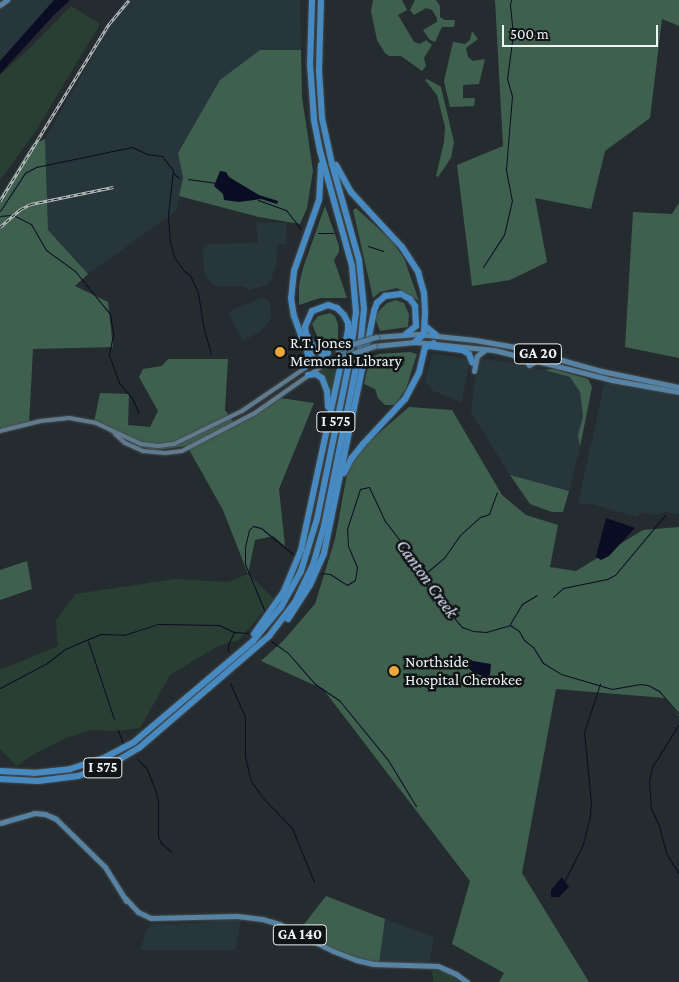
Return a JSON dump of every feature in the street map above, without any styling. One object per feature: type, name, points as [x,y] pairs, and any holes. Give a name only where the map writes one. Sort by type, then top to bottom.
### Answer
[{"type":"highway","name":"I 575","points":[[0,771],[56,772],[104,758],[143,735],[223,667],[270,622],[292,590],[301,571],[314,529],[356,321],[354,273],[320,151],[311,91],[311,0]]},
{"type":"highway","name":"I 575","points":[[2,779],[38,781],[63,779],[95,771],[119,760],[147,743],[256,649],[289,611],[316,558],[362,332],[364,302],[360,265],[328,149],[321,100],[321,0]]},
{"type":"highway","points":[[321,100],[331,148],[344,182],[360,203],[402,247],[415,266],[424,292],[424,334],[415,342]]},
{"type":"highway","points":[[320,151],[321,179],[319,200],[296,265],[291,288],[294,316],[307,347],[314,361],[325,364]]},
{"type":"highway","points":[[256,649],[286,621],[310,585],[324,553],[374,311],[377,303],[385,296],[401,294],[408,297],[415,306],[416,326],[406,334]]},
{"type":"highway","points":[[223,667],[267,618],[291,577],[301,550],[348,326],[340,310],[324,306],[312,311],[305,327],[306,334],[314,348],[321,353],[328,353]]},
{"type":"highway","points":[[424,324],[429,332],[436,335]]},
{"type":"highway","points":[[422,362],[425,348],[434,344]]},
{"type":"highway","points":[[337,494],[351,459],[405,399],[416,381],[426,350],[431,346],[462,350],[469,354],[472,359]]},
{"type":"highway","points":[[304,367],[308,360],[307,347]]},
{"type":"highway","points":[[308,374],[320,375],[324,383],[328,404],[327,423]]},
{"type":"main road","points":[[0,5],[7,0]]},
{"type":"main road","name":"GA 20","points":[[328,353],[353,342],[376,337],[406,334],[436,335],[515,347],[601,371],[679,387]]},
{"type":"main road","points":[[98,424],[125,443],[143,451],[178,452],[196,445],[255,413],[308,374],[336,358],[374,346],[415,342],[434,344]]},
{"type":"main road","name":"GA 20","points":[[434,344],[486,349],[518,355],[612,380],[679,392]]},
{"type":"main road","points":[[461,346],[472,359]]},
{"type":"main road","points":[[474,371],[476,356],[486,349]]},
{"type":"main road","points":[[0,431],[61,418],[88,420],[141,444],[158,446],[174,444],[242,411],[304,367],[328,353]]},
{"type":"main road","name":"GA 140","points":[[0,824],[37,813],[56,818],[106,867],[125,898],[138,912],[154,919],[222,917],[262,919],[279,924],[333,951],[356,960],[382,964],[438,966],[456,974],[467,982]]},
{"type":"shaded area","points":[[0,0],[61,0],[0,66]]},
{"type":"shaded area","points":[[124,0],[300,0],[301,50],[260,50],[178,153],[183,178],[176,211],[88,274],[48,230],[45,139]]},
{"type":"shaded area","points":[[256,222],[287,223],[285,244],[277,244],[277,259],[271,281],[266,285],[249,290],[244,286],[214,286],[204,273],[203,248],[206,244],[258,243]]},
{"type":"shaded area","points":[[261,298],[266,298],[270,303],[271,319],[260,332],[243,341],[228,312]]},
{"type":"shaded area","points":[[435,354],[470,359],[462,402],[433,391],[425,381],[432,356]]},
{"type":"shaded area","points":[[478,359],[508,362],[571,377],[580,392],[583,416],[578,435],[580,447],[569,491],[510,475],[471,412]]},
{"type":"shaded area","points":[[608,383],[679,396],[679,514],[666,512],[656,515],[642,512],[637,517],[592,504],[578,504],[604,385]]},
{"type":"shaded area","points":[[242,917],[235,950],[141,950],[145,933],[153,924],[203,923]]},
{"type":"shaded area","points":[[385,919],[434,937],[429,963],[379,964]]},
{"type":"green space","points":[[373,0],[402,0],[407,10],[398,15],[414,42],[420,44],[426,40],[432,45],[424,58],[426,66],[422,71],[401,56],[389,56],[385,53],[377,40],[371,11]]},
{"type":"green space","points":[[415,0],[436,0],[440,6],[440,17],[445,20],[455,20],[454,27],[442,27],[435,42],[430,40],[423,30],[437,22],[437,18],[432,10],[426,8],[414,15],[410,10]]},
{"type":"green space","points":[[495,0],[679,0],[679,26],[662,19],[650,118],[605,151],[591,209],[535,198],[547,262],[510,280],[472,286],[457,165],[503,146]]},
{"type":"green space","points":[[71,6],[100,24],[35,132],[0,180],[0,75],[31,47]]},
{"type":"green space","points":[[472,31],[478,39],[466,48],[468,57],[473,61],[485,59],[479,84],[463,85],[463,98],[475,98],[474,106],[450,107],[444,81],[453,42],[465,44],[470,40]]},
{"type":"green space","points":[[260,50],[301,50],[302,97],[313,171],[307,208],[300,224],[259,217],[179,196],[183,178],[178,153],[220,80]]},
{"type":"green space","points":[[427,79],[441,87],[454,142],[451,158],[438,177],[436,176],[444,142],[445,127],[437,95],[425,80]]},
{"type":"green space","points":[[45,139],[48,230],[88,274],[75,286],[108,302],[113,347],[33,349],[29,425],[4,432],[0,427],[0,197],[32,145]]},
{"type":"green space","points":[[679,203],[679,358],[625,347],[633,212],[672,214]]},
{"type":"green space","points":[[325,206],[339,246],[339,252],[334,260],[347,298],[320,298],[299,305],[299,285],[303,268]]},
{"type":"green space","points":[[356,208],[392,241],[404,258],[419,301],[397,288],[380,292],[373,298],[353,210]]},
{"type":"green space","points":[[396,300],[404,303],[409,314],[408,327],[380,331],[375,318],[387,303]]},
{"type":"green space","points":[[330,313],[335,316],[338,325],[338,340],[336,344],[322,348],[312,324],[318,316]]},
{"type":"green space","points":[[410,352],[417,354],[406,389],[395,405],[385,405],[378,398],[375,389],[364,384],[370,358],[379,354]]},
{"type":"green space","points":[[168,359],[228,359],[225,410],[236,425],[274,397],[314,403],[279,489],[285,546],[273,536],[255,540],[248,574],[223,510],[187,446],[155,450],[126,444],[94,422],[100,393],[129,394],[128,425],[150,427],[158,411],[139,377],[143,369],[162,366]]},
{"type":"green space","points":[[339,360],[330,400],[319,369]]},
{"type":"green space","points":[[554,369],[588,379],[592,387],[580,447],[578,435],[583,416],[580,392],[570,377],[544,370]]},
{"type":"green space","points":[[409,407],[452,410],[502,495],[526,515],[558,525],[550,567],[576,571],[643,530],[679,527],[679,716],[665,698],[556,689],[522,873],[589,982],[499,982],[504,973],[452,944],[470,881],[323,689],[261,661],[283,641],[315,604],[335,539],[350,458]]},
{"type":"green space","points":[[510,475],[569,491],[563,512],[552,512],[530,504]]},
{"type":"green space","points":[[27,561],[32,589],[0,600],[0,570]]},
{"type":"green space","points":[[248,574],[274,599],[239,640],[218,646],[170,675],[140,728],[116,731],[91,730],[66,738],[29,757],[17,766],[0,749],[0,670],[58,646],[56,620],[76,594],[175,579],[228,582]]},
{"type":"green space","points":[[326,896],[385,919],[379,964],[365,964],[298,932]]},
{"type":"green space","points":[[435,969],[447,972],[461,982],[433,982],[432,972]]},
{"type":"water","points":[[54,0],[70,0],[0,74],[0,61]]},
{"type":"water","points":[[220,171],[226,172],[229,177],[259,195],[278,201],[277,204],[261,199],[239,202],[224,200],[223,194],[214,186]]},
{"type":"water","points":[[606,518],[635,528],[609,556],[601,560],[596,557]]},
{"type":"water","points":[[467,660],[491,664],[490,675],[486,677],[474,673],[466,666]]},
{"type":"water","points":[[562,877],[569,887],[559,897],[551,897],[551,890]]},
{"type":"waterway","points":[[483,267],[504,235],[512,201],[506,169],[512,96],[507,79],[513,34],[511,0]]},
{"type":"waterway","points":[[0,211],[25,173],[36,167],[132,147],[147,154],[162,156],[173,170],[168,215],[170,241],[174,257],[184,271],[190,275],[198,293],[203,326],[211,354]]},
{"type":"waterway","points":[[173,173],[179,178]]},
{"type":"waterway","points":[[188,179],[215,183]]},
{"type":"waterway","points":[[258,200],[286,210],[301,229]]},
{"type":"waterway","points":[[0,216],[11,215]]},
{"type":"waterway","points":[[15,216],[31,224],[46,250],[75,271],[110,314],[113,334],[109,355],[119,383],[132,398],[139,414]]},
{"type":"waterway","points":[[318,233],[333,233]]},
{"type":"waterway","points":[[368,246],[383,251]]},
{"type":"waterway","name":"Canton Creek","points":[[321,573],[330,574],[347,585],[355,580],[357,567],[348,546],[347,529],[360,489],[369,487],[385,521],[425,573],[462,627],[473,631],[486,632],[510,625],[519,631],[524,640],[533,647],[543,663],[561,674],[612,689],[639,684],[648,685],[659,691],[679,714]]},
{"type":"waterway","points":[[426,573],[444,558],[460,535],[480,517],[489,514],[497,492]]},
{"type":"waterway","points":[[553,597],[563,588],[607,579],[615,575],[665,515]]},
{"type":"waterway","name":"Canton Creek","points":[[265,612],[245,564],[245,547],[249,530],[253,526],[261,528],[295,556]]},
{"type":"waterway","points":[[510,624],[522,604],[537,595]]},
{"type":"waterway","name":"Canton Creek","points":[[0,688],[47,663],[65,649],[101,634],[124,635],[158,624],[219,625],[234,632],[248,633]]},
{"type":"waterway","points":[[228,651],[228,645],[234,632]]},
{"type":"waterway","points":[[88,641],[114,719]]},
{"type":"waterway","points":[[271,641],[287,652],[315,684],[339,700],[388,760],[416,806]]},
{"type":"waterway","points":[[230,683],[245,717],[245,756],[251,781],[262,797],[292,828],[314,882]]},
{"type":"waterway","points":[[565,880],[583,844],[590,816],[591,803],[584,732],[600,684]]},
{"type":"waterway","points":[[679,724],[652,767],[649,781],[651,808],[659,826],[666,853],[679,874]]},
{"type":"waterway","points":[[118,730],[123,744]]},
{"type":"waterway","points":[[137,759],[146,767],[155,789],[158,800],[158,836],[161,843],[172,852]]},
{"type":"railway","points":[[0,201],[109,24],[129,0]]},
{"type":"railway","points":[[0,227],[21,209],[31,204],[113,187]]},
{"type":"place","name":"R.T. Jones Memorial Library","points":[[280,352]]},
{"type":"place","name":"Northside Hospital Cherokee","points":[[394,671]]}]
